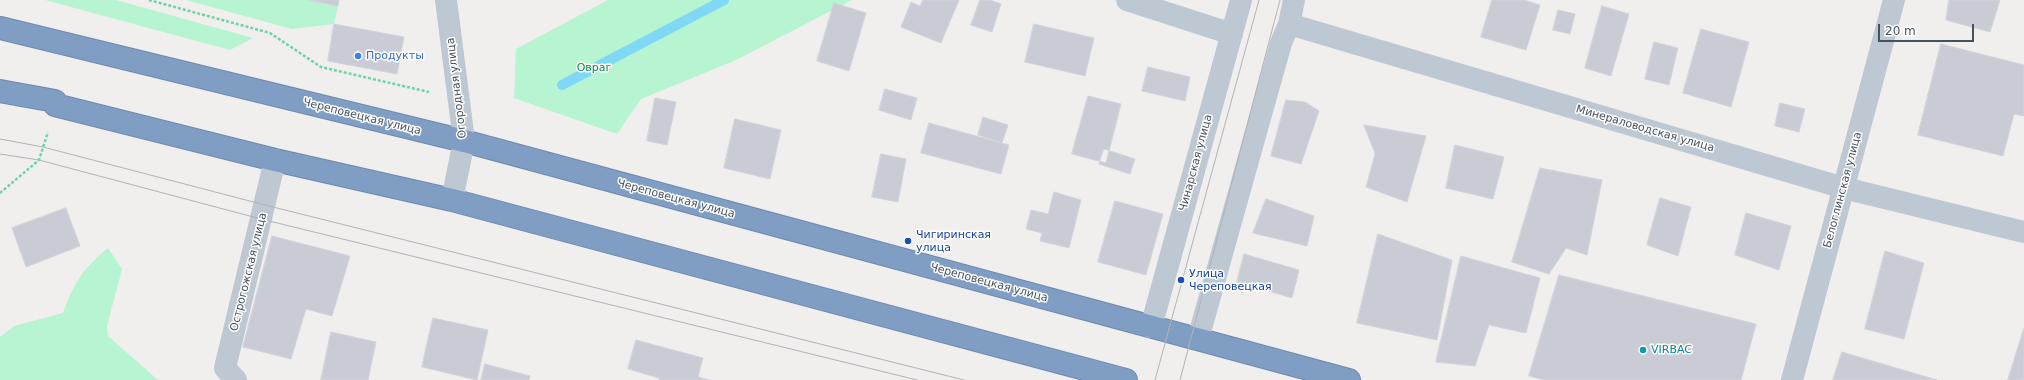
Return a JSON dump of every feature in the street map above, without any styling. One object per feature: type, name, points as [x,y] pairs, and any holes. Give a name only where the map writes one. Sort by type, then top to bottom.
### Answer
[{"type":"highway","name":"Череповецкая улица","points":[[0,28],[464,142],[1349,380]]},
{"type":"highway","points":[[0,91],[55,101],[56,104],[275,160],[452,200],[1126,380]]},
{"type":"street","name":"Огородная улица","points":[[446,0],[464,142],[452,200]]},
{"type":"street","points":[[1127,0],[1232,34]]},
{"type":"street","name":"Чинарская улица","points":[[1151,327],[1241,0]]},
{"type":"street","points":[[1198,340],[1294,0]]},
{"type":"street","name":"Белоглинская улица","points":[[1792,380],[1894,0]]},
{"type":"street","name":"Минераловодская улица","points":[[1285,33],[1844,188],[2024,232]]},
{"type":"street","name":"Острогожская улица","points":[[236,380],[225,368],[275,160]]},
{"type":"path","points":[[149,0],[270,33],[321,66],[459,100]]},
{"type":"path","points":[[0,193],[39,160],[56,104]]},
{"type":"green space","points":[[45,0],[116,0],[253,38],[230,50]]},
{"type":"green space","points":[[186,0],[310,0],[338,6],[334,24],[292,29]]},
{"type":"green space","name":"Овраг","points":[[608,0],[852,0],[736,60],[641,99],[617,134],[514,98],[516,49]]},
{"type":"green space","points":[[108,248],[122,269],[107,326],[108,336],[158,380],[0,380],[0,337],[14,326],[63,313],[71,293],[80,277],[92,262]]},
{"type":"building","points":[[310,0],[339,0],[338,6]]},
{"type":"building","points":[[923,0],[959,0],[941,43],[901,27],[911,2],[920,6]]},
{"type":"building","points":[[980,0],[990,0],[1001,4],[992,32],[971,25]]},
{"type":"building","points":[[1492,0],[1524,0],[1540,5],[1526,50],[1481,37]]},
{"type":"building","points":[[1949,0],[2000,0],[1990,32],[1946,20]]},
{"type":"building","points":[[834,3],[866,13],[849,71],[817,61]]},
{"type":"building","points":[[1602,6],[1629,14],[1611,76],[1585,68]]},
{"type":"building","points":[[1558,10],[1575,14],[1570,34],[1553,30]]},
{"type":"building","points":[[334,24],[404,37],[397,74],[328,61]]},
{"type":"building","points":[[1034,24],[1094,38],[1085,76],[1025,62]]},
{"type":"building","points":[[1701,29],[1749,42],[1731,107],[1683,93]]},
{"type":"building","points":[[1654,42],[1678,48],[1669,85],[1645,79]]},
{"type":"building","points":[[1941,44],[2024,65],[2024,116],[2014,114],[2003,156],[1918,135]]},
{"type":"building","points":[[1148,67],[1190,77],[1185,101],[1142,91]]},
{"type":"building","points":[[885,89],[917,98],[911,120],[879,110]]},
{"type":"building","points":[[1088,96],[1121,104],[1106,163],[1072,154]]},
{"type":"building","points":[[655,98],[676,102],[667,145],[647,141]]},
{"type":"building","points":[[1286,100],[1305,102],[1319,111],[1301,164],[1271,156]]},
{"type":"building","points":[[1780,103],[1805,109],[1799,132],[1775,126]]},
{"type":"building","points":[[983,117],[1008,125],[1002,143],[978,135]]},
{"type":"building","points":[[735,119],[781,130],[770,179],[724,168]]},
{"type":"building","points":[[929,123],[1009,145],[1001,174],[921,153]]},
{"type":"building","points":[[1364,125],[1426,136],[1407,202],[1366,187],[1375,154]]},
{"type":"building","points":[[1455,145],[1504,157],[1493,199],[1446,188]]},
{"type":"building","points":[[1104,149],[1135,159],[1130,174],[1099,164]]},
{"type":"building","points":[[881,154],[906,159],[898,202],[872,197]]},
{"type":"building","points":[[1540,168],[1602,180],[1587,255],[1566,248],[1549,274],[1512,262]]},
{"type":"building","points":[[1054,192],[1081,200],[1069,248],[1040,241],[1042,233],[1026,229],[1031,210],[1048,214]]},
{"type":"building","points":[[1660,198],[1691,207],[1678,256],[1647,245]]},
{"type":"building","points":[[1266,199],[1314,216],[1307,246],[1253,233]]},
{"type":"building","points":[[1115,201],[1163,214],[1146,275],[1098,262]]},
{"type":"building","points":[[66,208],[80,246],[26,267],[12,228]]},
{"type":"building","points":[[1746,213],[1791,226],[1779,270],[1735,255]]},
{"type":"building","points":[[1378,234],[1452,260],[1437,340],[1357,323]]},
{"type":"building","points":[[272,236],[350,256],[332,316],[306,309],[291,359],[243,347]]},
{"type":"building","points":[[1885,251],[1924,263],[1904,339],[1865,329]]},
{"type":"building","points":[[1244,254],[1299,270],[1292,298],[1237,282]]},
{"type":"building","points":[[1461,256],[1540,278],[1526,333],[1489,325],[1475,366],[1436,362]]},
{"type":"building","name":"VIRBAC","points":[[1559,275],[1756,324],[1741,380],[1544,380],[1529,376]]},
{"type":"building","points":[[433,318],[488,330],[477,380],[422,367]]},
{"type":"building","points":[[2024,328],[2024,380],[2008,380]]},
{"type":"building","points":[[331,332],[376,342],[368,380],[321,380]]},
{"type":"building","points":[[636,340],[703,358],[698,377],[709,380],[659,380],[659,378],[628,369]]},
{"type":"building","points":[[1842,352],[1937,380],[1833,380]]},
{"type":"building","points":[[485,364],[530,376],[529,380],[481,380]]},
{"type":"waterway","points":[[562,85],[724,0]]},
{"type":"tram line","points":[[1155,380],[1259,0]]},
{"type":"tram line","points":[[1180,380],[1280,0]]},
{"type":"tram line","points":[[0,139],[43,147],[265,205],[964,380]]},
{"type":"tram line","points":[[0,154],[39,160],[261,219],[917,380]]},
{"type":"place","name":"Продукты","points":[[358,56]]},
{"type":"place","name":"Чигиринская улица","points":[[908,241]]},
{"type":"place","name":"Улица Череповецкая","points":[[1181,280]]},
{"type":"place","name":"VIRBAC","points":[[1643,350]]}]
